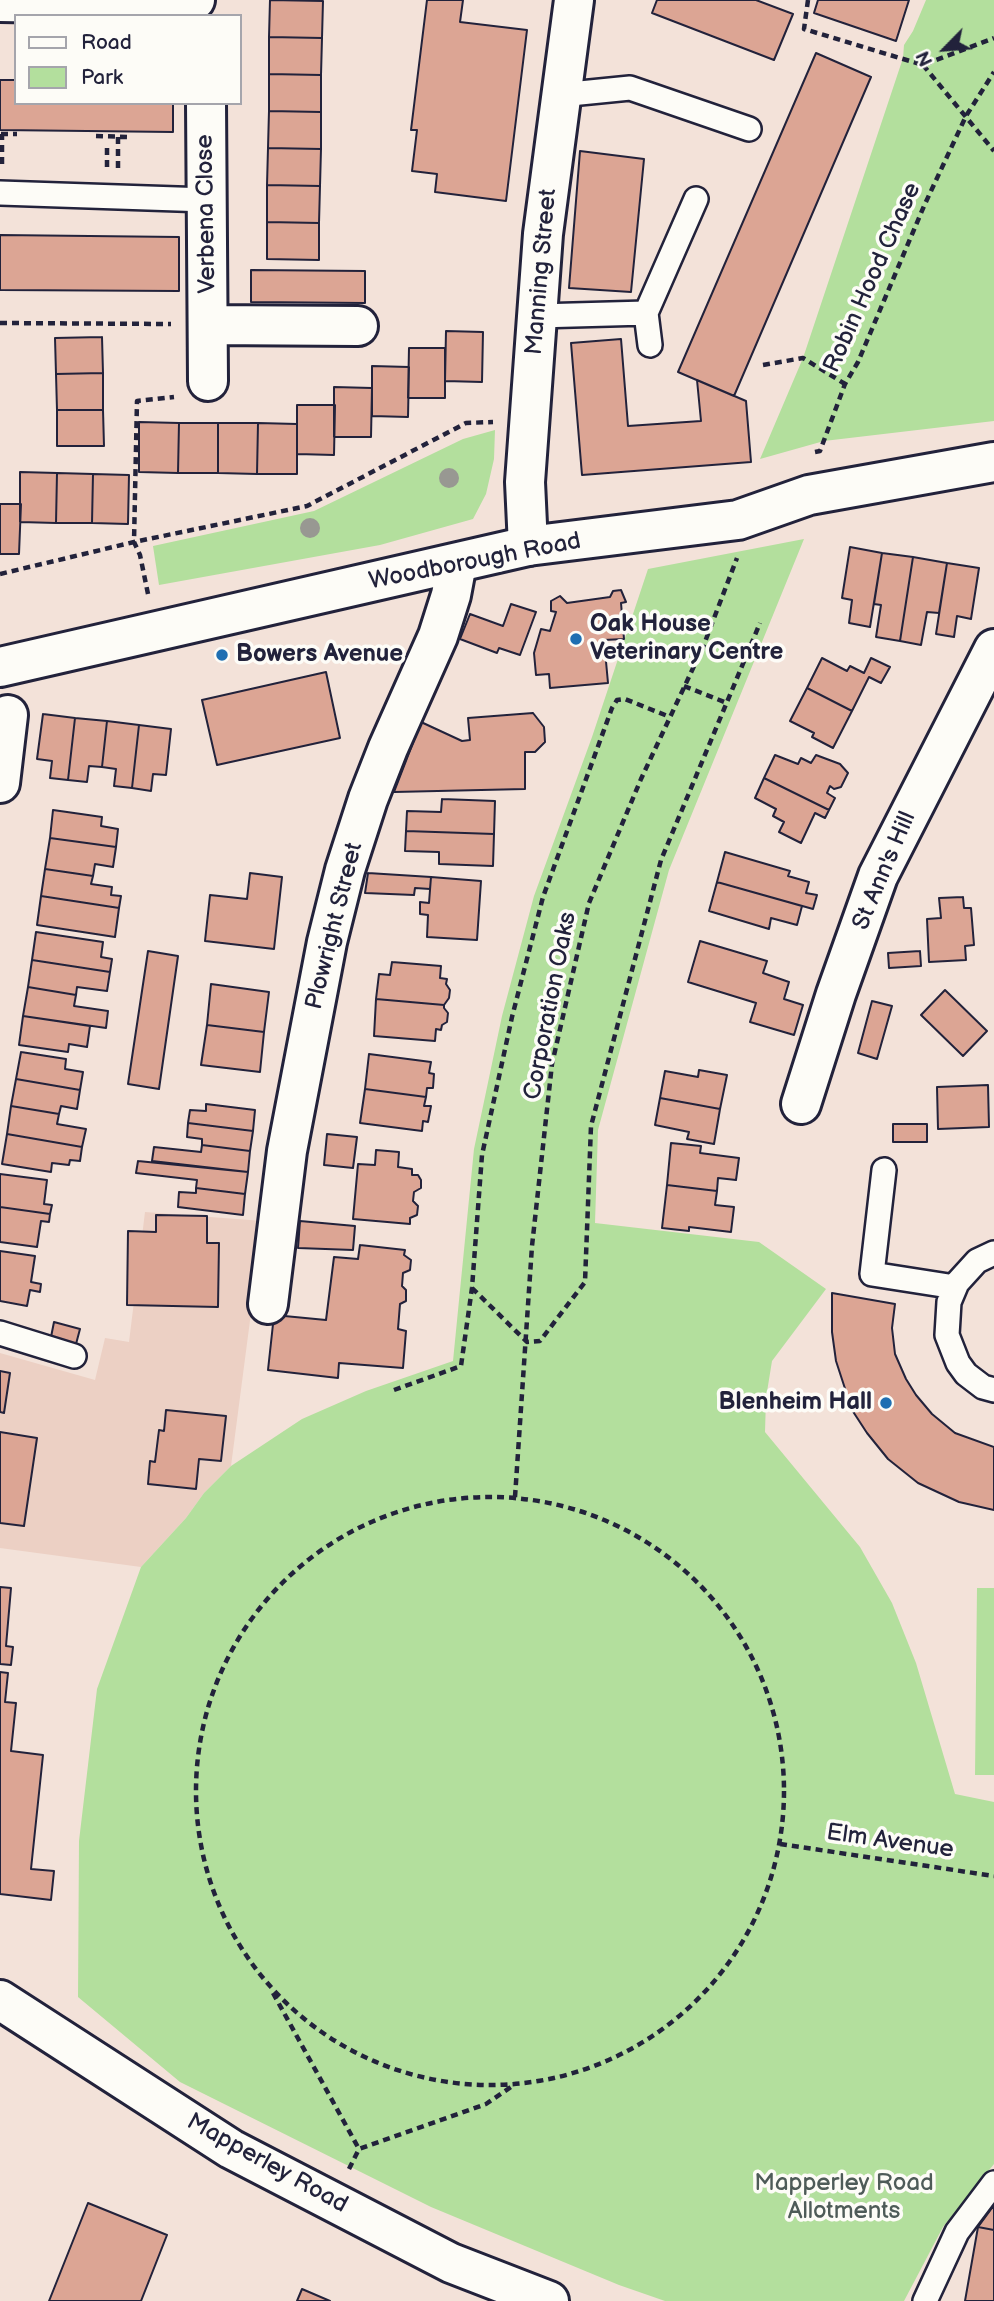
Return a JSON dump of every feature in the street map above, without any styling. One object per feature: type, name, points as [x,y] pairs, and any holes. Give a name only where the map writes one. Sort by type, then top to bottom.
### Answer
[{"type":"street","points":[[0,2],[170,5],[195,0]]},
{"type":"street","name":"Manning Street","points":[[528,546],[524,482],[543,234],[574,0]]},
{"type":"street","name":"Verbena Close","points":[[206,105],[208,381]]},
{"type":"street","name":"Verbena Close","points":[[208,324],[358,326]]},
{"type":"street","name":"Woodborough Road","points":[[0,667],[528,546],[738,520],[810,495],[994,462]]},
{"type":"street","name":"Plowright Street","points":[[268,1304],[288,1151],[327,942],[345,870],[383,761],[438,636],[451,595],[457,563]]},
{"type":"street","name":"St Ann's Hill","points":[[801,1104],[878,876],[994,649]]},
{"type":"street","points":[[0,783],[8,715]]},
{"type":"street","name":"Mapperley Road","points":[[0,2000],[231,2149],[451,2263],[550,2301]]},
{"type":"lane","points":[[560,95],[630,88],[749,129]]},
{"type":"lane","points":[[1,183],[207,200]]},
{"type":"lane","points":[[650,345],[646,313],[696,199]]},
{"type":"lane","points":[[537,316],[646,313]]},
{"type":"lane","points":[[884,1170],[872,1275],[955,1287]]},
{"type":"lane","points":[[994,1253],[977,1261],[955,1287],[949,1302],[947,1335],[958,1363],[966,1374],[984,1387],[994,1390]]},
{"type":"lane","points":[[0,1333],[43,1356],[74,1356]]},
{"type":"lane","points":[[925,2301],[957,2232],[994,2183]]},
{"type":"path","points":[[808,0],[804,29],[923,65],[994,151]]},
{"type":"path","points":[[923,65],[994,38]]},
{"type":"path","name":"Robin Hood Chase","points":[[810,495],[802,455],[820,450],[845,384],[858,362],[924,206],[966,116],[994,72]]},
{"type":"path","points":[[1,183],[1,134],[17,134]]},
{"type":"path","points":[[96,136],[131,137]]},
{"type":"path","points":[[118,137],[118,175]]},
{"type":"path","points":[[107,148],[107,175]]},
{"type":"path","points":[[0,323],[208,324]]},
{"type":"path","points":[[763,365],[803,358],[845,384]]},
{"type":"path","points":[[145,582],[140,555],[134,542],[137,401],[208,394],[208,381]]},
{"type":"path","points":[[0,574],[134,542],[307,506],[466,423],[494,422],[529,430]]},
{"type":"path","name":"Corporation Oaks","points":[[514,1497],[532,1246],[552,1065],[589,902],[703,647],[740,551]]},
{"type":"path","points":[[472,1288],[527,1342],[540,1340],[584,1282],[591,1126],[661,860],[760,623]]},
{"type":"path","points":[[684,686],[727,703]]},
{"type":"path","points":[[394,1390],[461,1366],[472,1288],[482,1155],[512,1017],[543,897],[612,708],[617,700],[625,699],[670,717]]},
{"type":"path","points":[[271,1989],[321,2034],[380,2066],[444,2083],[511,2086],[575,2075],[635,2049],[687,2011],[730,1963],[762,1906],[780,1844],[785,1783],[776,1722],[756,1664],[724,1612],[682,1567],[631,1532],[574,1509],[514,1497],[456,1498],[398,1510],[345,1534],[296,1568],[256,1610],[225,1660],[205,1715],[195,1773],[198,1832],[211,1889],[236,1942],[271,1989],[359,2149],[486,2104],[511,2086]]},
{"type":"path","name":"Elm Avenue","points":[[780,1844],[994,1876]]},
{"type":"shaded area","points":[[145,1212],[263,1221],[231,1466],[204,1493],[186,1518],[141,1567],[0,1548],[0,1353],[95,1380],[105,1338],[129,1342]]},
{"type":"green space","points":[[926,0],[994,0],[994,421],[824,441],[760,459],[803,358],[903,58],[904,45]]},
{"type":"green space","points":[[495,430],[494,459],[486,494],[473,519],[380,545],[159,585],[153,546],[314,511],[463,439]]},
{"type":"green space","name":"Mapperley Road Allotments","points":[[804,539],[669,870],[598,1130],[595,1223],[759,1242],[826,1289],[772,1361],[766,1398],[765,1432],[860,1547],[892,1603],[916,1663],[955,1794],[994,1802],[994,2164],[943,2227],[904,2301],[665,2301],[619,2285],[431,2207],[180,2082],[78,1997],[79,1841],[97,1689],[141,1567],[186,1518],[204,1493],[231,1466],[302,1419],[366,1391],[453,1361],[474,1149],[502,1016],[534,896],[592,737],[648,569]]},
{"type":"green space","points":[[977,1588],[994,1588],[994,1775],[975,1775]]},
{"type":"building","points":[[270,0],[323,1],[322,38],[269,37]]},
{"type":"building","points":[[427,0],[463,0],[460,22],[527,30],[506,201],[435,192],[437,174],[412,171],[417,130],[411,130]]},
{"type":"building","points":[[657,0],[756,0],[793,14],[774,60],[652,13]]},
{"type":"building","points":[[818,0],[909,0],[896,41],[814,13]]},
{"type":"building","points":[[269,37],[322,38],[321,75],[269,74]]},
{"type":"building","points":[[816,53],[871,77],[734,396],[678,372]]},
{"type":"building","points":[[269,74],[321,75],[321,112],[269,111]]},
{"type":"building","points":[[0,80],[14,80],[14,105],[173,105],[173,132],[0,130]]},
{"type":"building","points":[[269,111],[321,112],[321,149],[268,148]]},
{"type":"building","points":[[268,148],[321,149],[320,186],[267,185]]},
{"type":"building","points":[[580,151],[644,159],[631,292],[569,288]]},
{"type":"building","points":[[267,185],[320,186],[319,223],[267,222]]},
{"type":"building","points":[[267,222],[319,223],[319,260],[267,259]]},
{"type":"building","points":[[0,235],[179,237],[179,291],[0,290]]},
{"type":"building","points":[[251,270],[365,271],[365,303],[251,302]]},
{"type":"building","points":[[446,331],[483,332],[482,382],[445,381]]},
{"type":"building","points":[[102,337],[103,373],[56,374],[55,338]]},
{"type":"building","points":[[621,339],[628,426],[701,421],[697,380],[746,401],[751,462],[582,475],[571,343]]},
{"type":"building","points":[[409,348],[445,348],[445,398],[408,398]]},
{"type":"building","points":[[372,366],[409,367],[408,417],[372,416]]},
{"type":"building","points":[[103,373],[103,410],[57,410],[56,374]]},
{"type":"building","points":[[334,387],[372,388],[371,437],[334,437]]},
{"type":"building","points":[[297,405],[335,405],[334,455],[297,454]]},
{"type":"building","points":[[57,410],[103,410],[104,446],[57,446]]},
{"type":"building","points":[[139,422],[179,423],[178,473],[139,472]]},
{"type":"building","points":[[179,423],[218,423],[218,473],[178,473]]},
{"type":"building","points":[[218,423],[258,423],[257,474],[218,473]]},
{"type":"building","points":[[258,423],[297,424],[297,474],[257,474]]},
{"type":"building","points":[[20,472],[57,473],[56,523],[20,522]]},
{"type":"building","points":[[57,473],[93,474],[92,523],[56,523]]},
{"type":"building","points":[[93,474],[129,475],[128,524],[92,523]]},
{"type":"building","points":[[0,504],[21,504],[19,554],[0,554]]},
{"type":"building","points":[[850,547],[882,553],[870,627],[849,623],[852,600],[842,598]]},
{"type":"building","points":[[882,553],[913,557],[900,641],[876,637],[881,605],[874,604]]},
{"type":"building","points":[[913,557],[947,563],[939,613],[927,612],[921,645],[900,641]]},
{"type":"building","points":[[947,563],[979,568],[971,619],[957,616],[954,637],[936,634]]},
{"type":"building","name":"Oak House Veterinary Centre","points":[[621,590],[626,602],[621,603],[624,639],[604,640],[608,683],[550,688],[549,674],[536,675],[534,653],[541,629],[550,631],[556,612],[551,611],[551,601],[560,596],[567,603],[610,597],[613,591]]},
{"type":"building","points":[[511,604],[536,612],[520,655],[499,648],[497,653],[460,639],[470,614],[503,626]]},
{"type":"building","points":[[822,658],[847,671],[850,666],[864,673],[871,658],[890,667],[881,683],[869,677],[852,711],[807,688]]},
{"type":"building","points":[[326,672],[340,738],[217,765],[202,700]]},
{"type":"building","points":[[807,688],[852,711],[833,748],[812,737],[814,733],[790,721]]},
{"type":"building","points":[[533,713],[544,727],[545,742],[535,752],[525,752],[525,789],[394,792],[421,722],[462,741],[470,740],[468,718]]},
{"type":"building","points":[[43,714],[75,718],[68,780],[50,778],[52,761],[37,759]]},
{"type":"building","points":[[75,718],[107,721],[102,767],[89,766],[87,782],[68,780]]},
{"type":"building","points":[[107,721],[139,725],[132,788],[114,786],[116,769],[102,767]]},
{"type":"building","points":[[139,725],[171,729],[166,775],[153,774],[151,791],[132,788]]},
{"type":"building","points":[[775,755],[798,764],[801,758],[811,763],[816,755],[840,764],[848,773],[841,787],[834,789],[830,786],[827,793],[835,798],[829,810],[764,778]]},
{"type":"building","points":[[764,778],[829,810],[825,818],[815,813],[801,843],[779,832],[784,822],[773,816],[776,809],[755,798]]},
{"type":"building","points":[[442,799],[495,801],[494,834],[406,831],[407,811],[441,812]]},
{"type":"building","points":[[53,810],[102,817],[101,826],[118,829],[116,847],[50,838]]},
{"type":"building","points":[[406,831],[494,834],[493,866],[439,864],[439,852],[405,851]]},
{"type":"building","points":[[50,838],[116,847],[113,867],[95,864],[93,876],[45,869]]},
{"type":"building","points":[[725,852],[790,871],[788,876],[809,882],[806,893],[817,895],[813,909],[717,882]]},
{"type":"building","points":[[45,869],[93,876],[91,884],[112,887],[111,895],[121,896],[119,908],[41,896]]},
{"type":"building","points":[[250,873],[282,877],[274,949],[205,941],[210,895],[247,899]]},
{"type":"building","points":[[368,873],[431,877],[430,889],[415,888],[414,895],[365,893]]},
{"type":"building","points":[[431,877],[481,881],[477,940],[427,937],[428,915],[420,914],[420,902],[429,903]]},
{"type":"building","points":[[717,882],[802,906],[797,925],[771,918],[769,929],[709,911]]},
{"type":"building","points":[[41,896],[119,908],[115,937],[37,925]]},
{"type":"building","points":[[963,897],[964,908],[971,908],[974,945],[965,946],[966,960],[929,962],[927,919],[941,918],[939,898]]},
{"type":"building","points":[[36,932],[103,942],[101,957],[112,959],[110,972],[32,960]]},
{"type":"building","points":[[700,941],[767,961],[763,973],[789,982],[784,999],[803,1005],[794,1035],[750,1022],[756,1003],[688,982]]},
{"type":"building","points":[[148,951],[178,956],[159,1089],[128,1084]]},
{"type":"building","points":[[920,951],[921,966],[889,968],[888,953]]},
{"type":"building","points":[[32,960],[110,972],[107,991],[77,987],[76,995],[28,987]]},
{"type":"building","points":[[392,962],[441,966],[440,978],[447,979],[446,984],[450,990],[444,1005],[376,999],[379,974],[390,975]]},
{"type":"building","points":[[211,984],[269,992],[264,1032],[207,1025]]},
{"type":"building","points":[[28,987],[76,995],[74,1006],[108,1011],[106,1028],[23,1016]]},
{"type":"building","points":[[945,990],[987,1031],[963,1056],[921,1015]]},
{"type":"building","points":[[376,999],[444,1005],[448,1013],[447,1022],[442,1025],[441,1030],[436,1029],[435,1041],[374,1036]]},
{"type":"building","points":[[872,1001],[892,1006],[877,1059],[858,1053]]},
{"type":"building","points":[[23,1016],[90,1026],[87,1047],[69,1044],[68,1052],[19,1045]]},
{"type":"building","points":[[207,1025],[264,1032],[260,1072],[201,1065]]},
{"type":"building","points":[[21,1052],[66,1059],[65,1069],[83,1072],[80,1090],[16,1079]]},
{"type":"building","points":[[369,1054],[431,1062],[429,1073],[434,1074],[433,1088],[427,1088],[426,1097],[365,1089]]},
{"type":"building","points":[[699,1070],[727,1075],[720,1109],[660,1098],[665,1071],[698,1077]]},
{"type":"building","points":[[16,1079],[80,1090],[77,1109],[61,1106],[59,1114],[11,1106]]},
{"type":"building","points":[[988,1085],[989,1127],[938,1129],[937,1087]]},
{"type":"building","points":[[365,1089],[426,1097],[424,1106],[431,1106],[428,1122],[423,1121],[422,1131],[360,1123]]},
{"type":"building","points":[[660,1098],[720,1109],[714,1144],[687,1139],[689,1132],[655,1125]]},
{"type":"building","points":[[206,1104],[255,1110],[253,1131],[188,1123],[190,1110],[206,1111]]},
{"type":"building","points":[[11,1106],[59,1114],[57,1124],[86,1129],[82,1147],[7,1134]]},
{"type":"building","points":[[188,1123],[253,1131],[250,1151],[202,1145],[202,1139],[187,1137]]},
{"type":"building","points":[[893,1124],[927,1124],[927,1142],[893,1142]]},
{"type":"building","points":[[7,1134],[82,1147],[80,1161],[70,1160],[69,1165],[52,1163],[51,1172],[2,1164]]},
{"type":"building","points":[[327,1134],[357,1137],[353,1168],[324,1165]]},
{"type":"building","points":[[671,1143],[701,1146],[700,1153],[739,1158],[736,1180],[718,1178],[717,1191],[667,1185]]},
{"type":"building","points":[[202,1145],[250,1151],[248,1172],[152,1161],[154,1147],[201,1152]]},
{"type":"building","points":[[376,1150],[399,1152],[398,1167],[412,1169],[412,1175],[418,1175],[421,1180],[421,1188],[414,1192],[413,1201],[418,1206],[417,1215],[410,1218],[410,1224],[353,1219],[358,1164],[375,1165]]},
{"type":"building","points":[[138,1161],[248,1172],[245,1194],[196,1188],[197,1180],[136,1173]]},
{"type":"building","points":[[0,1174],[47,1180],[44,1204],[52,1205],[50,1214],[0,1207]]},
{"type":"building","points":[[667,1185],[717,1191],[715,1205],[734,1207],[731,1232],[689,1227],[689,1231],[662,1228]]},
{"type":"building","points":[[196,1188],[245,1194],[243,1215],[178,1207],[179,1192],[196,1193]]},
{"type":"building","points":[[0,1207],[50,1214],[49,1222],[41,1221],[37,1247],[0,1242]]},
{"type":"building","points":[[156,1215],[207,1216],[207,1243],[219,1243],[218,1307],[127,1305],[128,1231],[156,1232]]},
{"type":"building","points":[[300,1221],[355,1226],[353,1250],[298,1248]]},
{"type":"building","points":[[360,1245],[405,1250],[404,1255],[411,1260],[410,1270],[403,1273],[402,1286],[406,1290],[406,1301],[400,1304],[398,1329],[406,1331],[403,1368],[339,1363],[338,1378],[268,1370],[274,1315],[326,1320],[334,1257],[358,1259]]},
{"type":"building","points":[[0,1251],[35,1256],[31,1282],[41,1284],[40,1292],[30,1290],[27,1306],[0,1301]]},
{"type":"building","name":"Blenheim Hall","points":[[832,1293],[895,1304],[892,1328],[895,1354],[916,1395],[932,1414],[955,1433],[994,1447],[994,1510],[959,1502],[918,1483],[888,1459],[867,1433],[852,1410],[836,1361],[832,1332]]},
{"type":"building","points":[[54,1322],[80,1329],[76,1344],[51,1337]]},
{"type":"building","points":[[0,1371],[10,1373],[4,1413],[0,1412]]},
{"type":"building","points":[[166,1410],[226,1416],[221,1461],[199,1459],[196,1489],[148,1484],[150,1461],[155,1462],[159,1430],[164,1431]]},
{"type":"building","points":[[0,1432],[37,1438],[24,1526],[0,1523]]},
{"type":"building","points":[[0,1587],[11,1588],[6,1646],[13,1647],[11,1665],[0,1664]]},
{"type":"building","points":[[0,1672],[8,1673],[5,1702],[16,1703],[11,1751],[43,1755],[31,1869],[54,1871],[51,1900],[0,1894]]},
{"type":"building","points":[[88,2203],[167,2235],[141,2301],[49,2301]]},
{"type":"building","points":[[994,2205],[994,2230],[978,2227]]},
{"type":"building","points":[[978,2227],[994,2230],[994,2301],[965,2301]]},
{"type":"building","points":[[302,2289],[330,2301],[297,2301]]},
{"type":"place","name":"Oak House Veterinary Centre","points":[[576,639]]},
{"type":"place","name":"Bowers Avenue","points":[[222,655]]},
{"type":"place","name":"Blenheim Hall","points":[[886,1403]]}]
